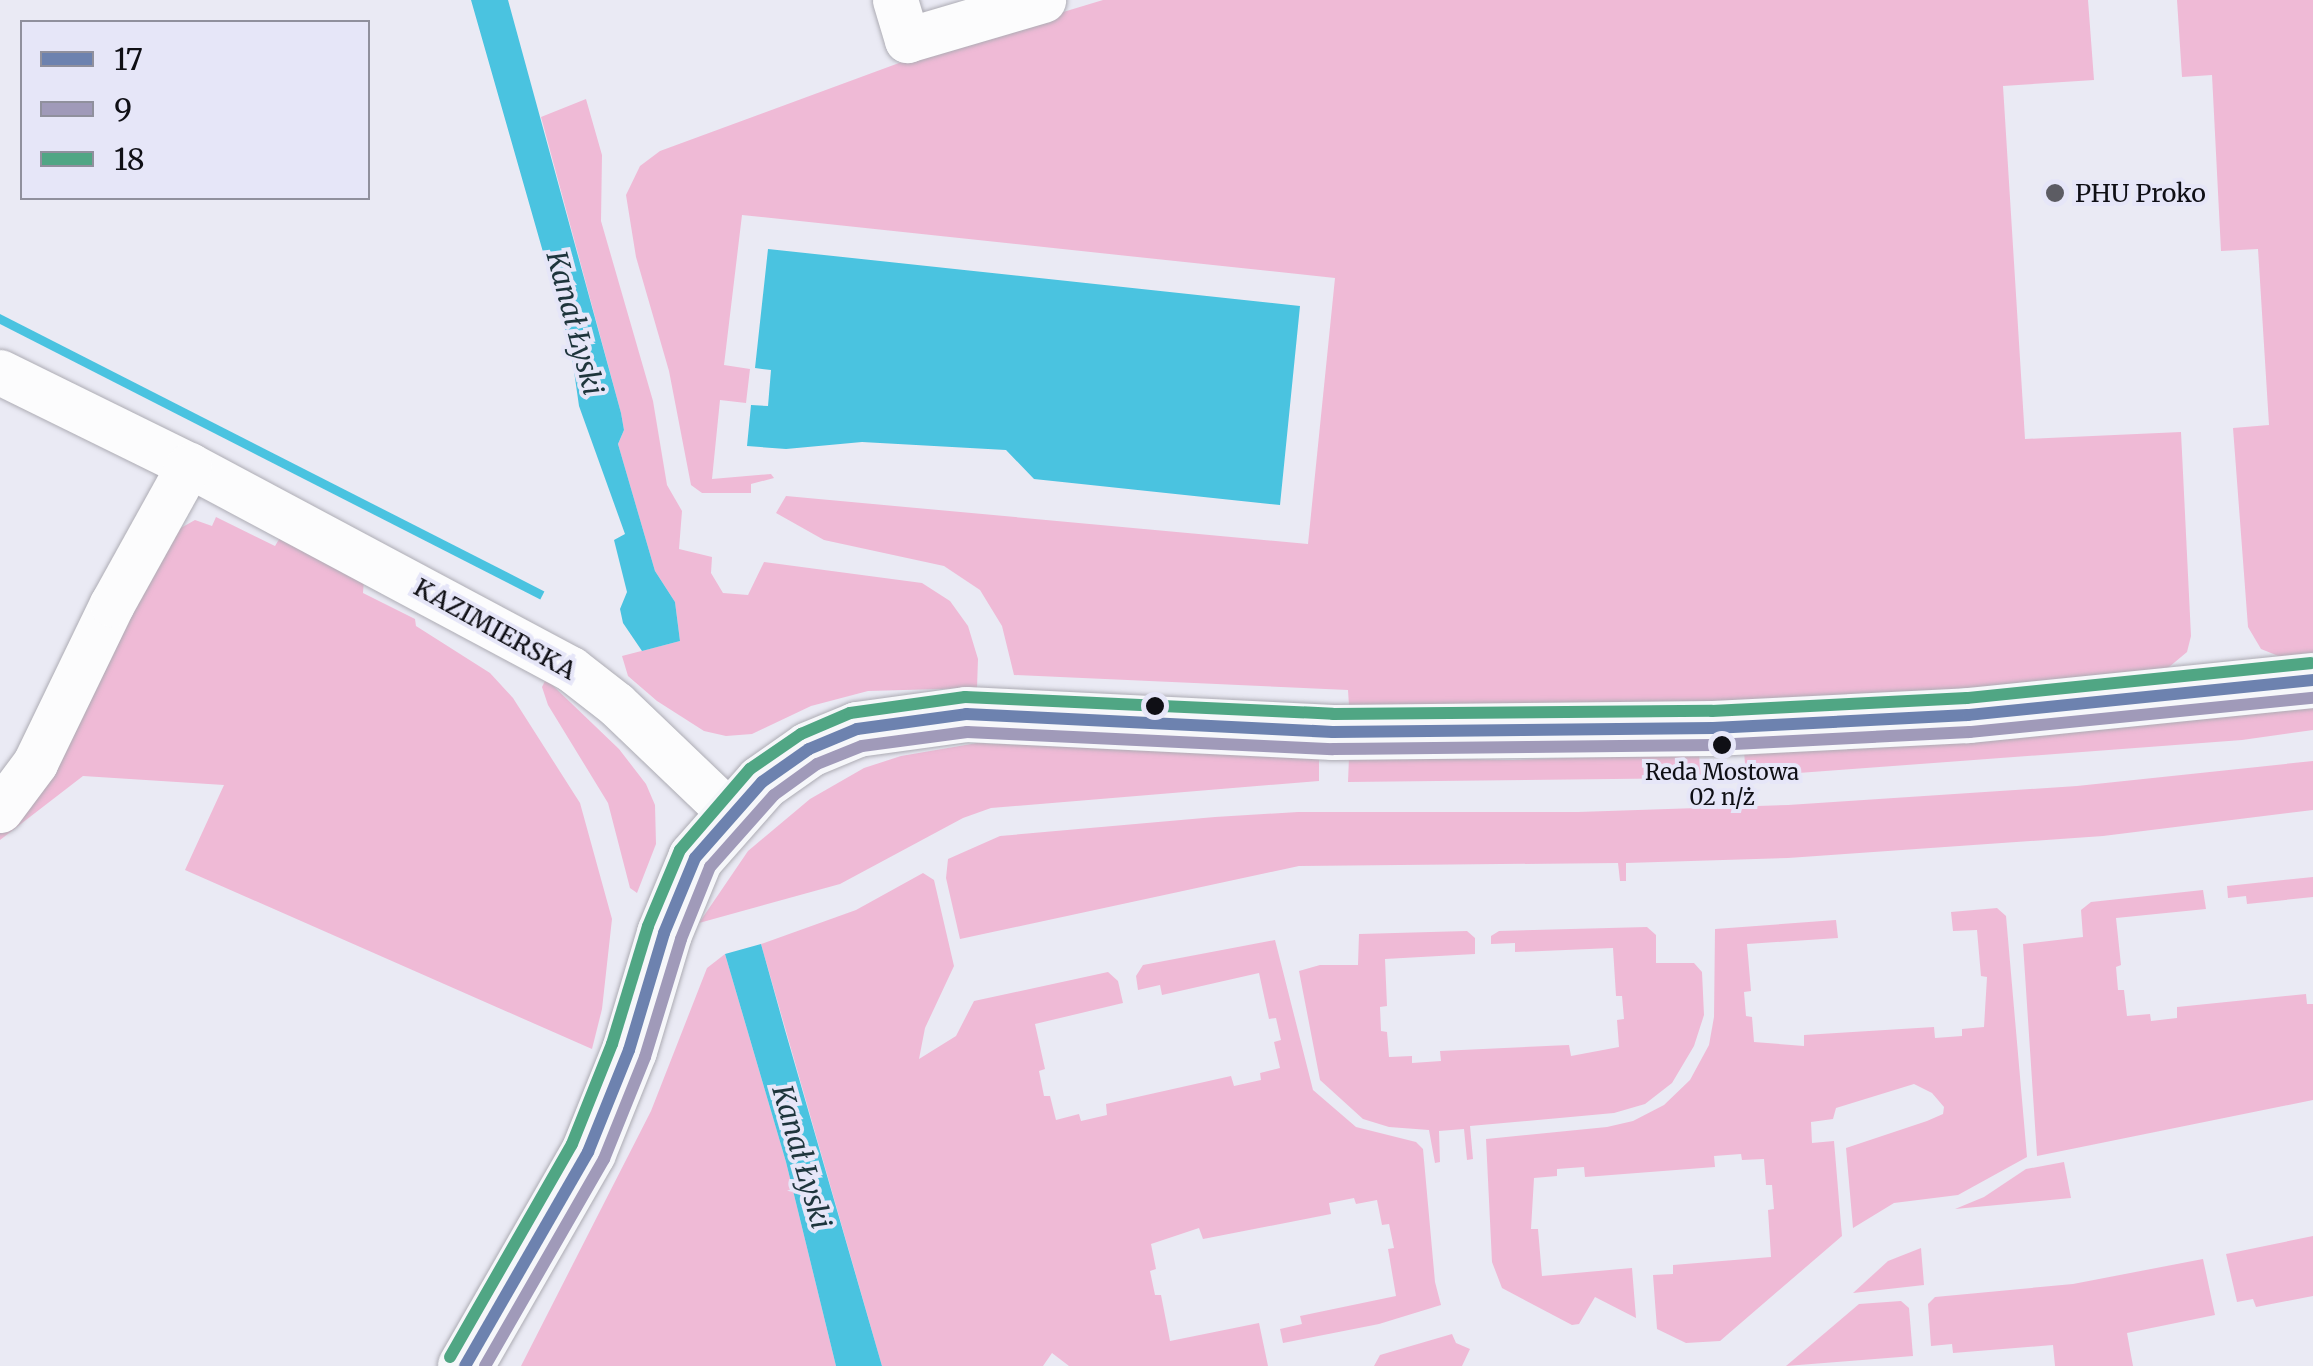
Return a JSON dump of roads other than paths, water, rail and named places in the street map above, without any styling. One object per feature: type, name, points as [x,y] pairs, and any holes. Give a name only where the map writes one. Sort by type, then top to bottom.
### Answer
[{"type":"main road","points":[[465,1366],[588,1152],[630,1050],[664,934],[694,858],[730,813],[762,782],[809,749],[857,729],[951,715],[1314,731],[1542,732],[1968,715],[2313,680]]},
{"type":"street","points":[[895,0],[906,40],[1044,0]]},
{"type":"street","name":"KAZIMIERSKA","points":[[0,372],[189,465],[571,669],[616,704],[730,813]]},
{"type":"street","points":[[0,810],[34,763],[112,604],[189,465]]},
{"type":"water","name":"Kanał Łyski","points":[[471,0],[508,0],[621,413],[624,430],[618,444],[655,571],[675,602],[680,641],[642,651],[623,623],[620,609],[627,592],[614,540],[625,534],[579,406],[571,350]]},
{"type":"water","points":[[768,249],[1300,306],[1280,505],[1034,479],[1006,450],[862,442],[786,449],[747,446],[751,405],[768,406],[771,370],[755,368]]},
{"type":"water","points":[[0,314],[544,591],[540,599],[0,324]]},
{"type":"water","name":"Kanał Łyski","points":[[761,944],[882,1366],[836,1366],[786,1162],[725,954]]},
{"type":"place","name":"PHU Proko","points":[[2055,193]]},
{"type":"place","name":"Reda Mostowa 02 n/ż","points":[[1722,745]]}]
